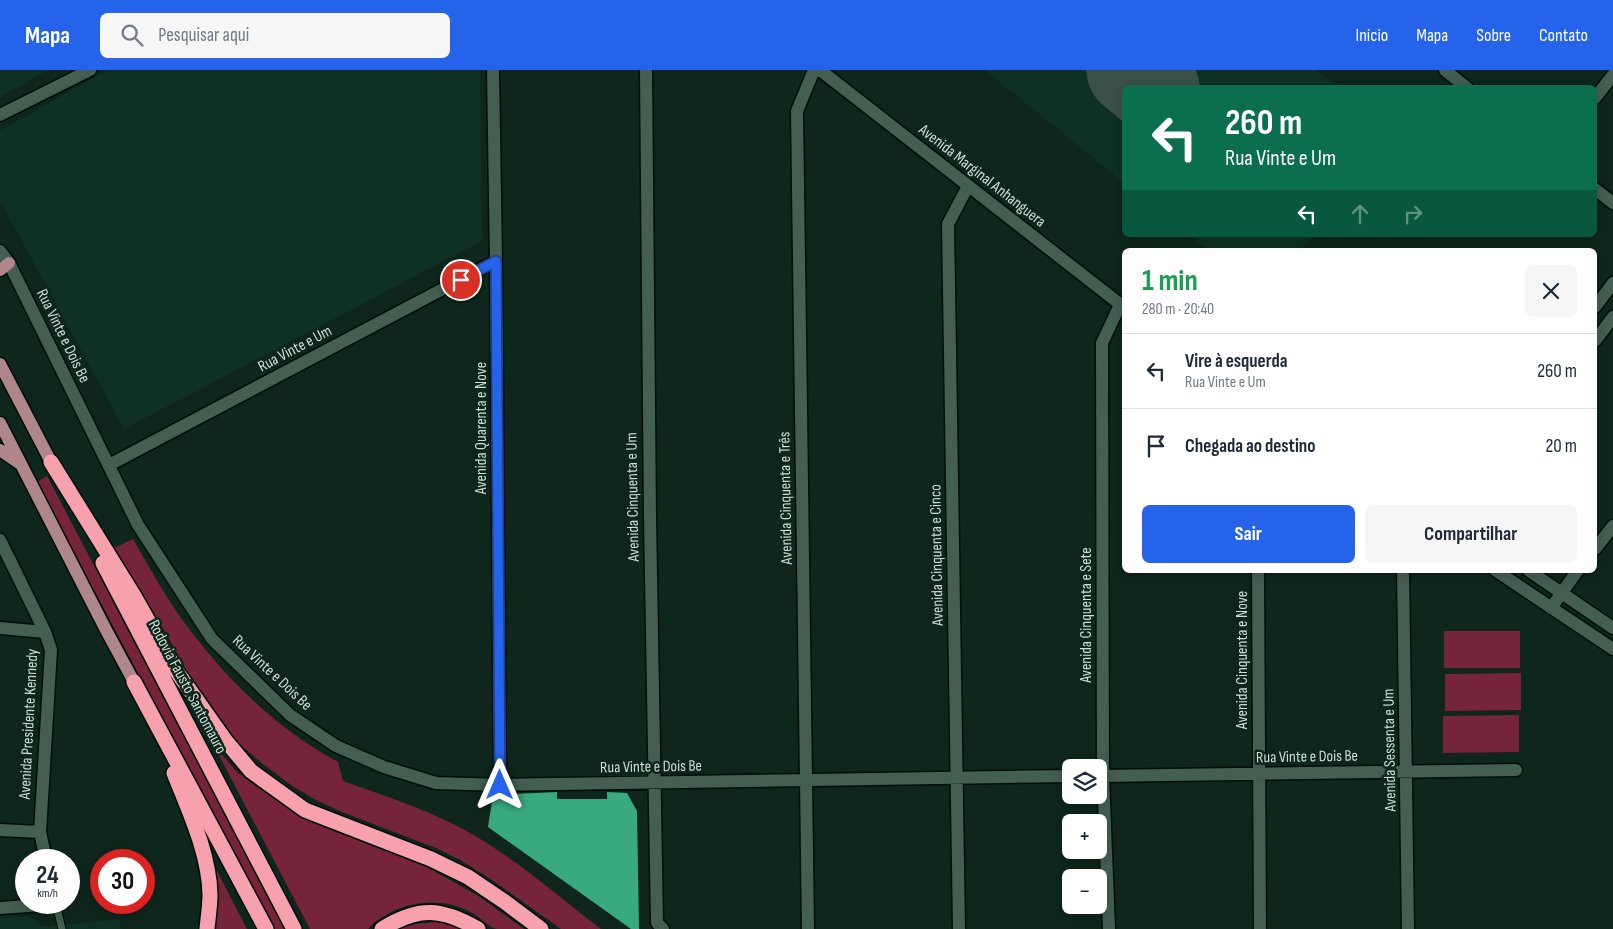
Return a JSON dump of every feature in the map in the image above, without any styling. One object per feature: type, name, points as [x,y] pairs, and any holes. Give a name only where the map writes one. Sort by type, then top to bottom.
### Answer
[{"type":"highway","name":"Rodovia Fausto Santomauro","points":[[51,462],[294,929]]},
{"type":"highway","points":[[51,462],[134,596],[177,672],[225,740],[251,770],[305,810],[431,859],[468,877],[541,929]]},
{"type":"highway","points":[[134,682],[174,773],[195,827],[205,862],[210,894],[207,929]]},
{"type":"highway","points":[[134,682],[266,929]]},
{"type":"highway","points":[[382,929],[399,918],[424,912],[442,913],[459,918],[478,929]]},
{"type":"main road","points":[[0,364],[51,462]]},
{"type":"main road","points":[[0,423],[134,682]]},
{"type":"main road","points":[[0,450],[20,464]]},
{"type":"street","points":[[0,115],[90,70]]},
{"type":"street","name":"Avenida Quarenta e Nove","points":[[493,70],[500,785]]},
{"type":"street","name":"Avenida Cinquenta e Um","points":[[646,70],[649,487],[654,783],[660,926]]},
{"type":"street","name":"Avenida Cinquenta e Três","points":[[808,929],[797,111],[814,70]]},
{"type":"street","name":"Avenida Marginal Anhanguera","points":[[820,70],[1122,305]]},
{"type":"street","points":[[1445,70],[1463,85]]},
{"type":"street","points":[[1597,96],[1613,76]]},
{"type":"street","name":"Avenida Cinquenta e Cinco","points":[[959,929],[948,224],[968,186]]},
{"type":"street","points":[[1597,191],[1613,203]]},
{"type":"street","name":"Rua Vinte e Dois Be","points":[[0,251],[4,266],[109,465],[138,525],[212,638],[290,715],[336,746],[384,767],[436,783],[500,785],[1062,776]]},
{"type":"street","name":"Rua Vinte e Um","points":[[109,465],[496,261]]},
{"type":"street","points":[[1597,304],[1613,283]]},
{"type":"street","name":"Avenida Cinquenta e Sete","points":[[1101,759],[1102,343],[1122,308]]},
{"type":"street","points":[[1597,338],[1613,316]]},
{"type":"street","points":[[1597,546],[1613,526]]},
{"type":"street","name":"Avenida Presidente Kennedy","points":[[0,540],[45,632],[51,650],[40,832],[44,849]]},
{"type":"street","name":"Avenida Cinquenta e Nove","points":[[1258,573],[1260,929]]},
{"type":"street","name":"Avenida Sessenta e Um","points":[[1403,573],[1408,929]]},
{"type":"street","points":[[1499,573],[1613,649]]},
{"type":"street","points":[[1532,573],[1613,628]]},
{"type":"street","points":[[1551,608],[1576,573]]},
{"type":"street","points":[[0,628],[45,632]]},
{"type":"street","name":"Rua Vinte e Dois Be","points":[[1107,776],[1516,770]]},
{"type":"street","name":"Avenida Cinquenta e Sete","points":[[1102,804],[1109,929]]},
{"type":"street","points":[[0,830],[40,832]]},
{"type":"street","points":[[0,908],[15,907]]},
{"type":"lane","points":[[59,914],[62,929]]},
{"type":"shaded area","points":[[0,70],[49,70],[0,97]]},
{"type":"shaded area","points":[[107,70],[480,70],[482,241],[124,429],[0,201],[0,131]]},
{"type":"shaded area","points":[[985,70],[1316,70],[1335,85],[1122,85],[1122,182]]},
{"type":"shaded area","points":[[1191,237],[1313,237],[1303,248],[1205,248]]},
{"type":"shaded area","points":[[47,476],[285,929],[273,929],[37,482]]},
{"type":"shaded area","points":[[133,539],[174,608],[221,668],[276,720],[296,736],[338,762],[343,781],[402,802],[461,828],[498,850],[601,929],[561,929],[462,861],[436,848],[342,812],[314,799],[263,764],[237,742],[217,719],[196,688],[114,548]]},
{"type":"shaded area","points":[[1444,631],[1520,631],[1520,668],[1444,668]]},
{"type":"shaded area","points":[[1521,673],[1521,710],[1445,711],[1445,674]]},
{"type":"shaded area","points":[[1519,715],[1519,752],[1443,753],[1443,716]]},
{"type":"shaded area","points":[[213,744],[236,771],[299,816],[421,864],[477,895],[524,929],[497,929],[461,908],[433,903],[405,907],[391,912],[379,919],[368,929],[310,929]]},
{"type":"shaded area","points":[[217,871],[247,929],[214,929]]},
{"type":"shaded area","points":[[29,916],[44,927],[119,919],[121,929],[0,929],[0,918]]},
{"type":"shaded area","points":[[435,922],[451,924],[462,929],[399,929],[415,924]]},
{"type":"building","points":[[557,792],[557,799],[607,799],[607,792],[627,793],[637,811],[639,929],[631,929],[488,827],[493,795]]},
{"type":"runway","points":[[1132,70],[1150,85]]},
{"type":"route","points":[[461,280],[496,261],[500,785]]}]
